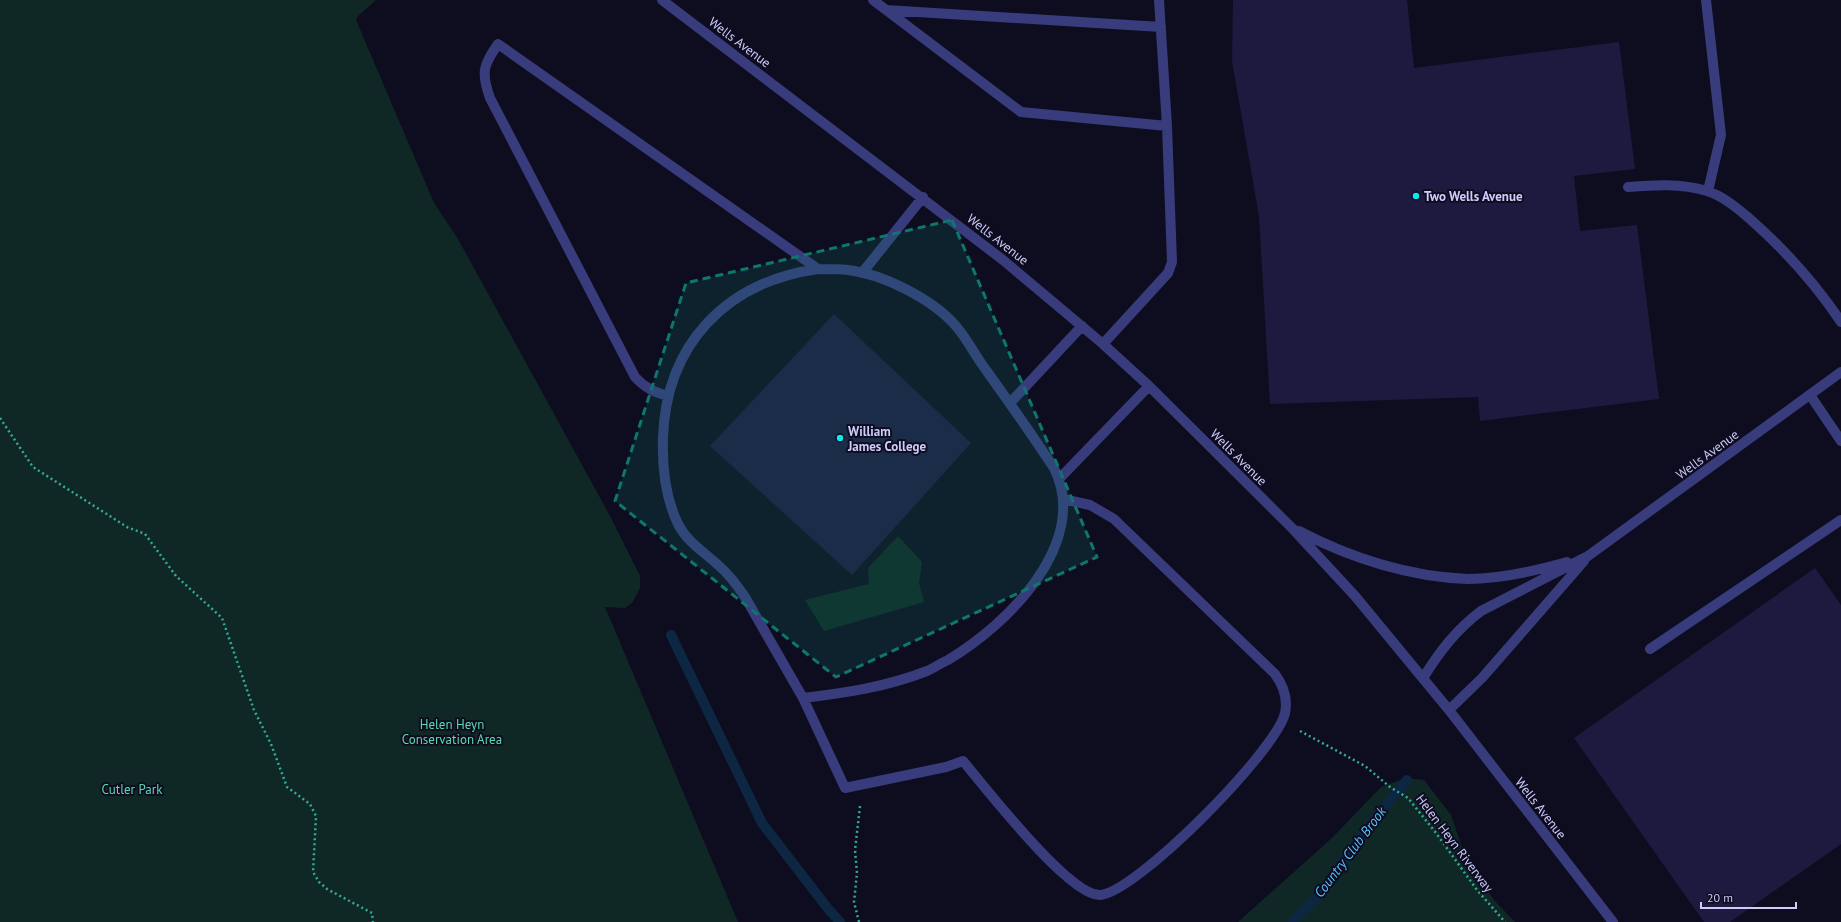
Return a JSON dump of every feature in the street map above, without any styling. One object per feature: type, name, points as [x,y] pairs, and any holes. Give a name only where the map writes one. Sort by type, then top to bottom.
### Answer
[{"type":"street","name":"Wells Avenue","points":[[662,0],[923,197],[1003,260],[1103,344],[1149,386],[1292,528],[1355,596],[1449,710],[1613,922]]},
{"type":"street","points":[[873,0],[1021,112],[1167,126]]},
{"type":"street","points":[[1103,344],[1171,268],[1172,255],[1167,126],[1159,0]]},
{"type":"street","points":[[1706,0],[1721,135],[1708,191]]},
{"type":"street","points":[[886,10],[1161,27]]},
{"type":"street","points":[[668,396],[650,390],[635,377],[490,98],[484,76],[485,66],[498,44],[818,269]]},
{"type":"street","points":[[1628,187],[1662,184],[1689,187],[1708,191],[1726,200],[1775,240],[1804,271],[1841,322]]},
{"type":"street","points":[[862,273],[923,197]]},
{"type":"street","points":[[803,698],[882,686],[928,671],[970,647],[1006,617],[1034,584],[1054,548],[1060,527],[1063,499],[1059,479],[1054,468],[956,326],[937,308],[899,285],[848,270],[818,269],[802,271],[770,281],[742,294],[713,317],[698,332],[683,357],[668,396],[663,422],[663,468],[665,484],[673,512],[688,540],[727,573],[745,597],[803,698],[845,788],[946,767],[963,761],[1050,862],[1083,889],[1090,893],[1099,895],[1118,890],[1185,835],[1221,799],[1252,764],[1281,723],[1285,713],[1286,700],[1284,690],[1275,674],[1114,519],[1090,505],[1063,499]]},
{"type":"street","points":[[1010,403],[1082,326]]},
{"type":"street","name":"Wells Avenue","points":[[1423,678],[1441,650],[1466,622],[1481,611],[1588,556],[1841,372]]},
{"type":"street","points":[[1059,479],[1149,386]]},
{"type":"street","points":[[1810,395],[1841,441]]},
{"type":"street","points":[[1650,649],[1841,520]]},
{"type":"street","name":"Wells Avenue","points":[[1292,528],[1320,542],[1383,565],[1428,574],[1468,578],[1490,578],[1538,570],[1588,556]]},
{"type":"street","name":"Wells Avenue","points":[[1449,710],[1482,678],[1588,556]]},
{"type":"path","points":[[0,418],[33,467],[127,527],[146,534],[176,576],[222,618],[254,710],[271,744],[287,787],[310,804],[316,816],[313,872],[319,882],[327,889],[372,913],[373,922]]},
{"type":"path","name":"Helen Heyn Riverway","points":[[1281,723],[1364,766],[1390,787],[1408,798],[1436,833],[1477,890],[1505,922]]},
{"type":"path","points":[[859,922],[854,902],[857,873],[855,850],[863,784]]},
{"type":"highlighted area","points":[[952,220],[1097,557],[836,677],[615,501],[686,283]]},
{"type":"green space","name":"Helen Heyn Conservation Area","points":[[0,0],[376,0],[358,16],[356,20],[434,203],[458,239],[610,516],[640,576],[640,588],[632,603],[625,608],[605,607],[738,922],[0,922]]},
{"type":"green space","points":[[898,536],[922,562],[919,583],[924,602],[824,631],[805,600],[869,584],[868,568]]},
{"type":"green space","points":[[1406,778],[1424,780],[1451,815],[1468,865],[1495,901],[1515,922],[1238,922],[1332,838],[1381,787]]},
{"type":"building","name":"Two Wells Avenue","points":[[1233,0],[1407,0],[1414,68],[1619,42],[1635,169],[1574,176],[1580,231],[1637,225],[1659,399],[1480,421],[1478,397],[1270,404],[1259,216],[1232,61]]},
{"type":"building","points":[[834,314],[971,443],[852,575],[710,446]]},
{"type":"building","points":[[1815,568],[1841,605],[1841,844],[1730,922],[1704,922],[1574,738]]},
{"type":"waterway","points":[[671,635],[762,823],[829,910],[840,922]]},
{"type":"waterway","name":"Country Club Brook","points":[[1292,922],[1319,895],[1361,835],[1407,780]]},
{"type":"place","name":"Two Wells Avenue","points":[[1416,196]]},
{"type":"place","name":"William James College","points":[[840,438]]},
{"type":"park label","name":"Cutler Park","points":[[132,789]]}]
